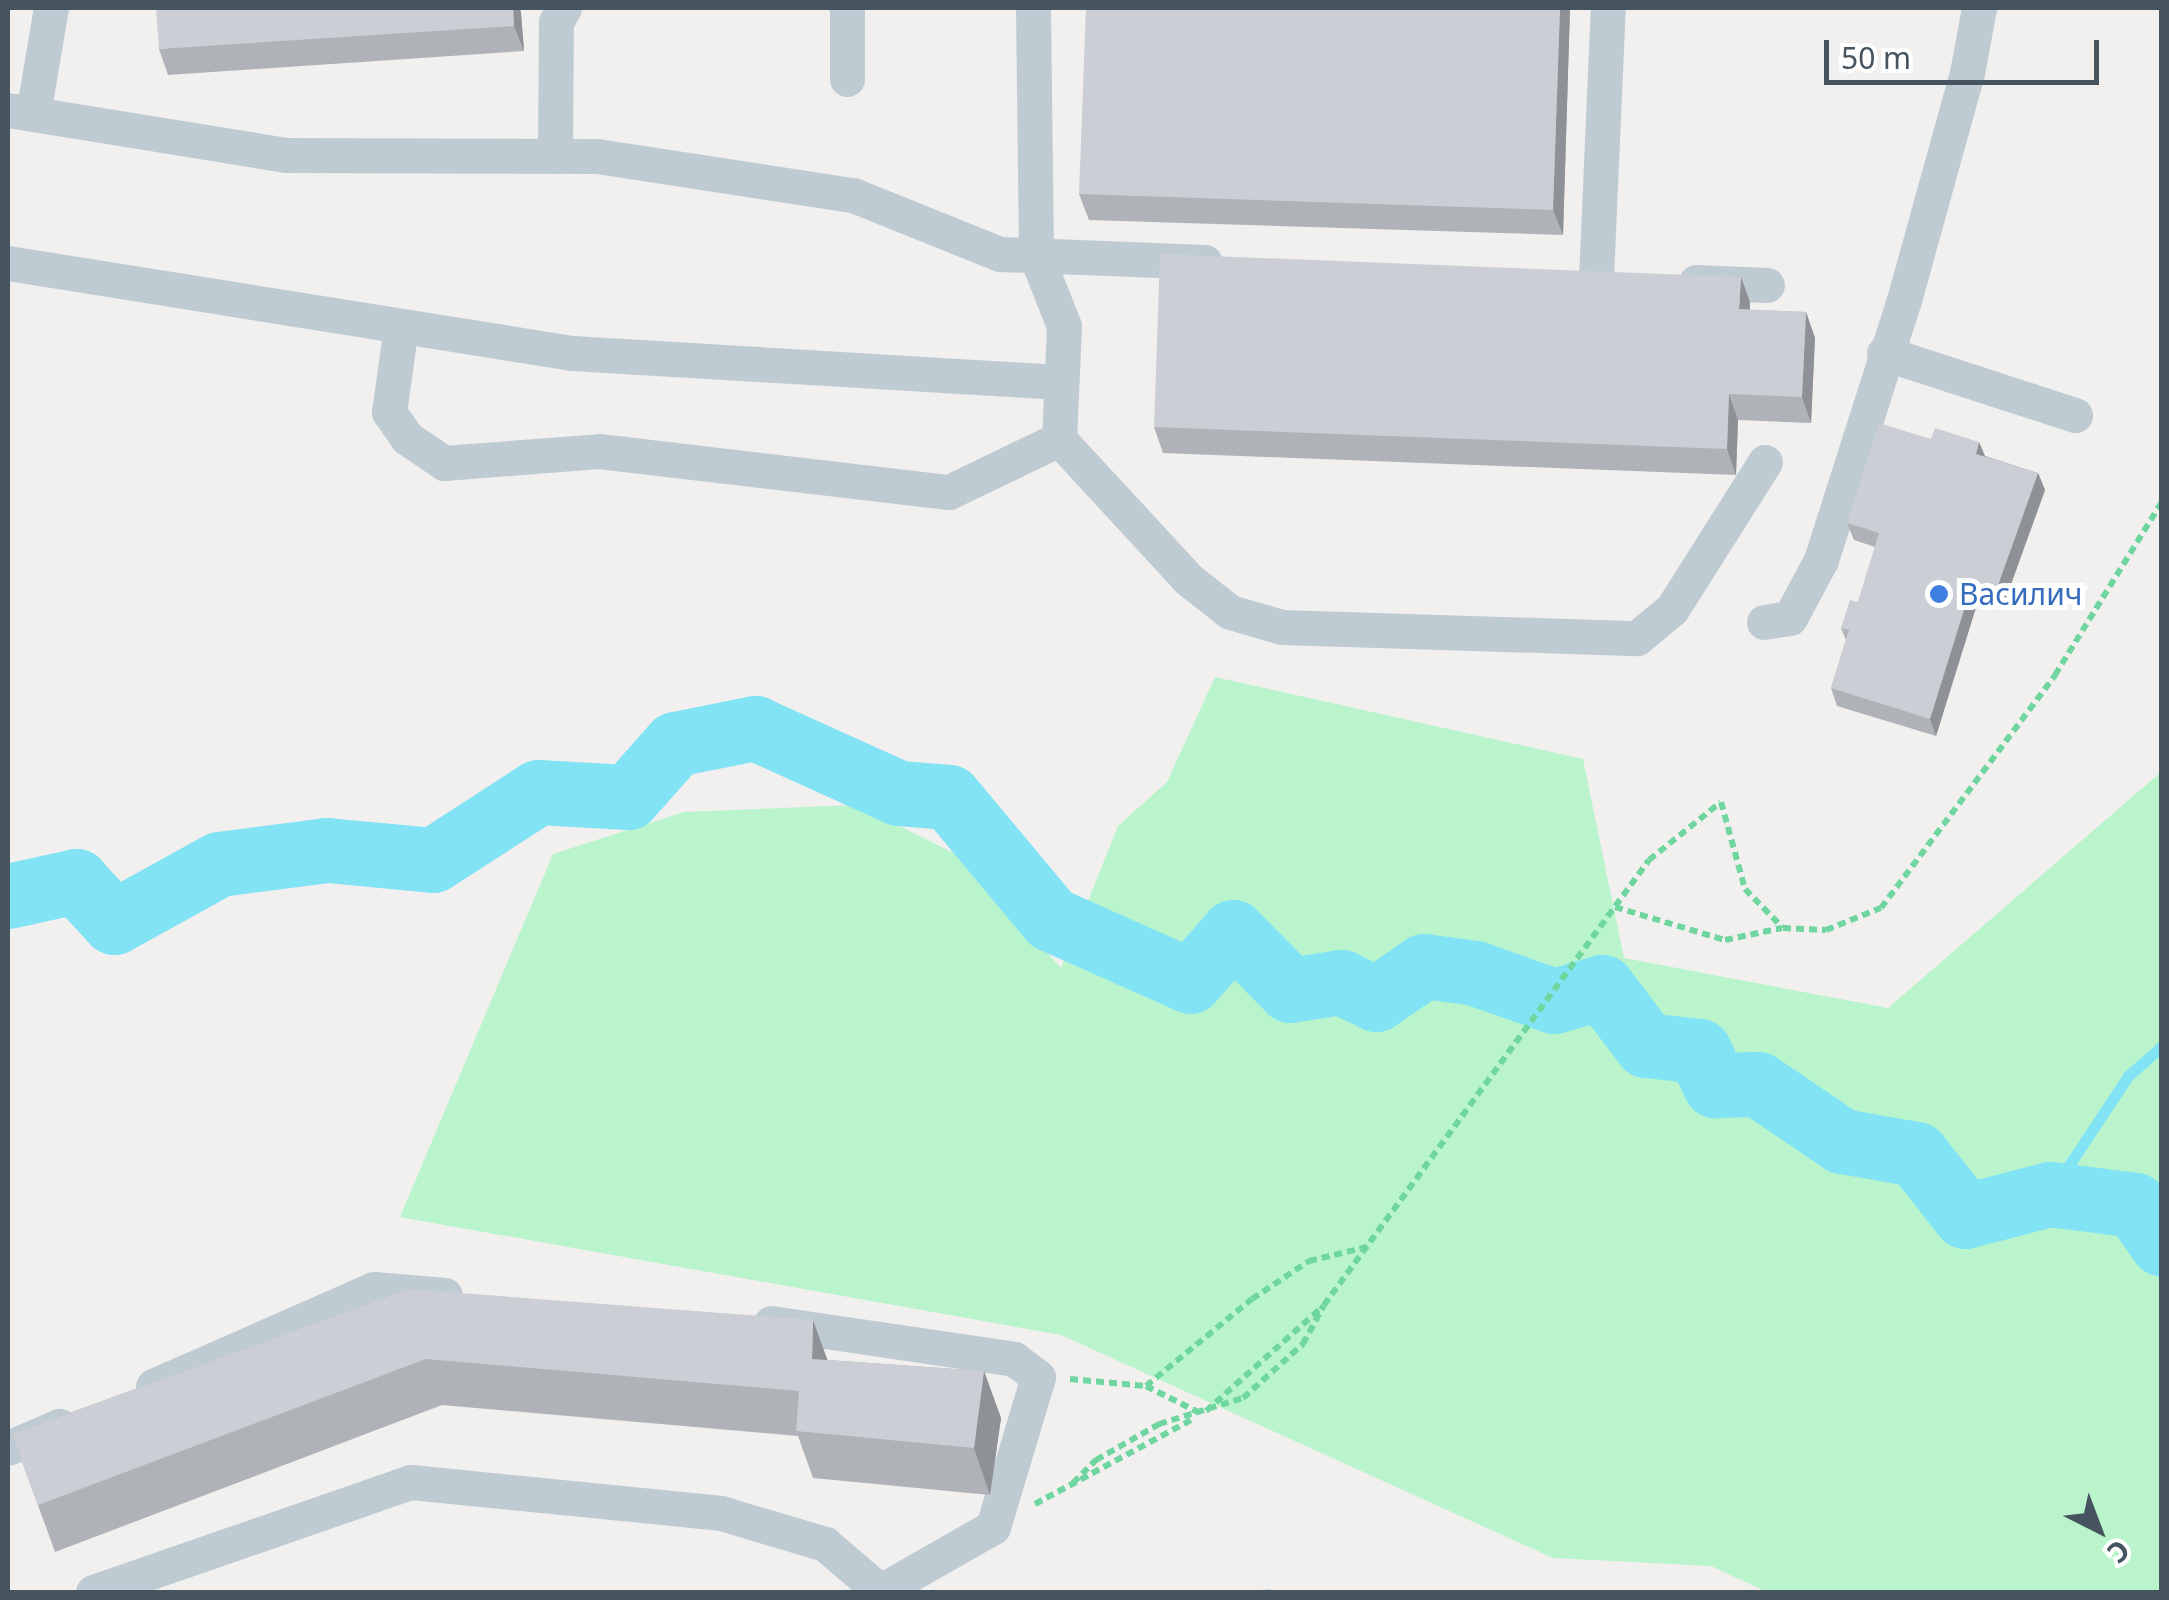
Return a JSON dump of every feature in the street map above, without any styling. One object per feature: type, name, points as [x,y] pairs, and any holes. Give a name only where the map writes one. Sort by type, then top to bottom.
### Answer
[{"type":"lane","points":[[51,8],[20,112],[286,155],[597,156],[853,195],[1000,254],[1248,264]]},
{"type":"lane","points":[[555,156],[556,22],[564,8]]},
{"type":"lane","points":[[847,8],[847,79]]},
{"type":"lane","points":[[1033,8],[1036,256],[1064,326],[1059,439],[1188,579],[1230,612],[1282,627],[1637,638],[1672,608],[1765,462]]},
{"type":"lane","points":[[1596,278],[1608,8]]},
{"type":"lane","points":[[1764,622],[1790,618],[1821,560],[1962,92],[1979,8]]},
{"type":"lane","points":[[8,263],[572,354],[1061,382]]},
{"type":"lane","points":[[1558,277],[1767,285]]},
{"type":"lane","points":[[401,326],[389,412],[407,438],[444,463],[598,451],[949,492],[1059,439]]},
{"type":"lane","points":[[1884,353],[2075,415]]},
{"type":"lane","points":[[8,1448],[374,1290],[490,1298]]},
{"type":"lane","points":[[92,1592],[410,1482],[721,1513],[826,1544],[880,1592],[993,1526],[1038,1377],[1014,1359],[740,1318]]},
{"type":"path","points":[[1615,907],[1725,940],[1783,928],[1826,930],[1881,908],[2055,675],[2162,502]]},
{"type":"path","points":[[1324,1305],[1203,1414],[1159,1424],[1096,1460],[1073,1483],[1203,1414],[1242,1398],[1304,1344],[1324,1305],[1493,1080],[1648,860],[1721,802],[1745,890],[1783,928]]},
{"type":"path","points":[[1146,1386],[1252,1298],[1309,1261],[1368,1247]]},
{"type":"path","points":[[1038,1377],[1146,1386],[1203,1414]]},
{"type":"green space","points":[[1215,677],[1583,759],[1624,958],[1888,1008],[2161,772],[2161,1592],[1767,1592],[1711,1566],[1553,1558],[1061,1335],[400,1217],[553,854],[684,812],[857,805],[958,855],[1061,968],[1118,826],[1167,782]]},
{"type":"building","points":[[156,8],[513,8],[514,26],[159,49]]},
{"type":"building","points":[[1086,8],[1560,8],[1553,210],[1079,194]]},
{"type":"building","points":[[1160,254],[1741,277],[1739,309],[1806,312],[1802,397],[1729,394],[1727,449],[1154,427]]},
{"type":"building","name":"Василич","points":[[1879,423],[1931,439],[1935,428],[1979,442],[1976,454],[2038,473],[1996,591],[1972,584],[1930,719],[1831,688],[1849,630],[1841,628],[1850,600],[1858,602],[1879,533],[1847,523]]},
{"type":"building","points":[[408,1289],[813,1320],[812,1359],[984,1371],[974,1448],[796,1431],[799,1391],[426,1359],[38,1505],[12,1434]]},
{"type":"building","points":[[769,1590],[769,1592],[686,1592]]},
{"type":"waterway","points":[[8,896],[76,881],[114,922],[219,864],[327,850],[433,860],[538,792],[628,797],[675,744],[755,728],[899,793],[949,797],[1051,919],[1190,981],[1233,932],[1290,990],[1341,982],[1376,999],[1424,966],[1475,973],[1554,1001],[1602,987],[1646,1045],[1699,1051],[1715,1085],[1758,1084],[1842,1141],[1916,1154],[1965,1216],[2050,1194],[2135,1205],[2162,1244]]},
{"type":"waterway","points":[[2050,1194],[2128,1076],[2162,1046]]},
{"type":"place","name":"Василич","points":[[1939,594]]}]
